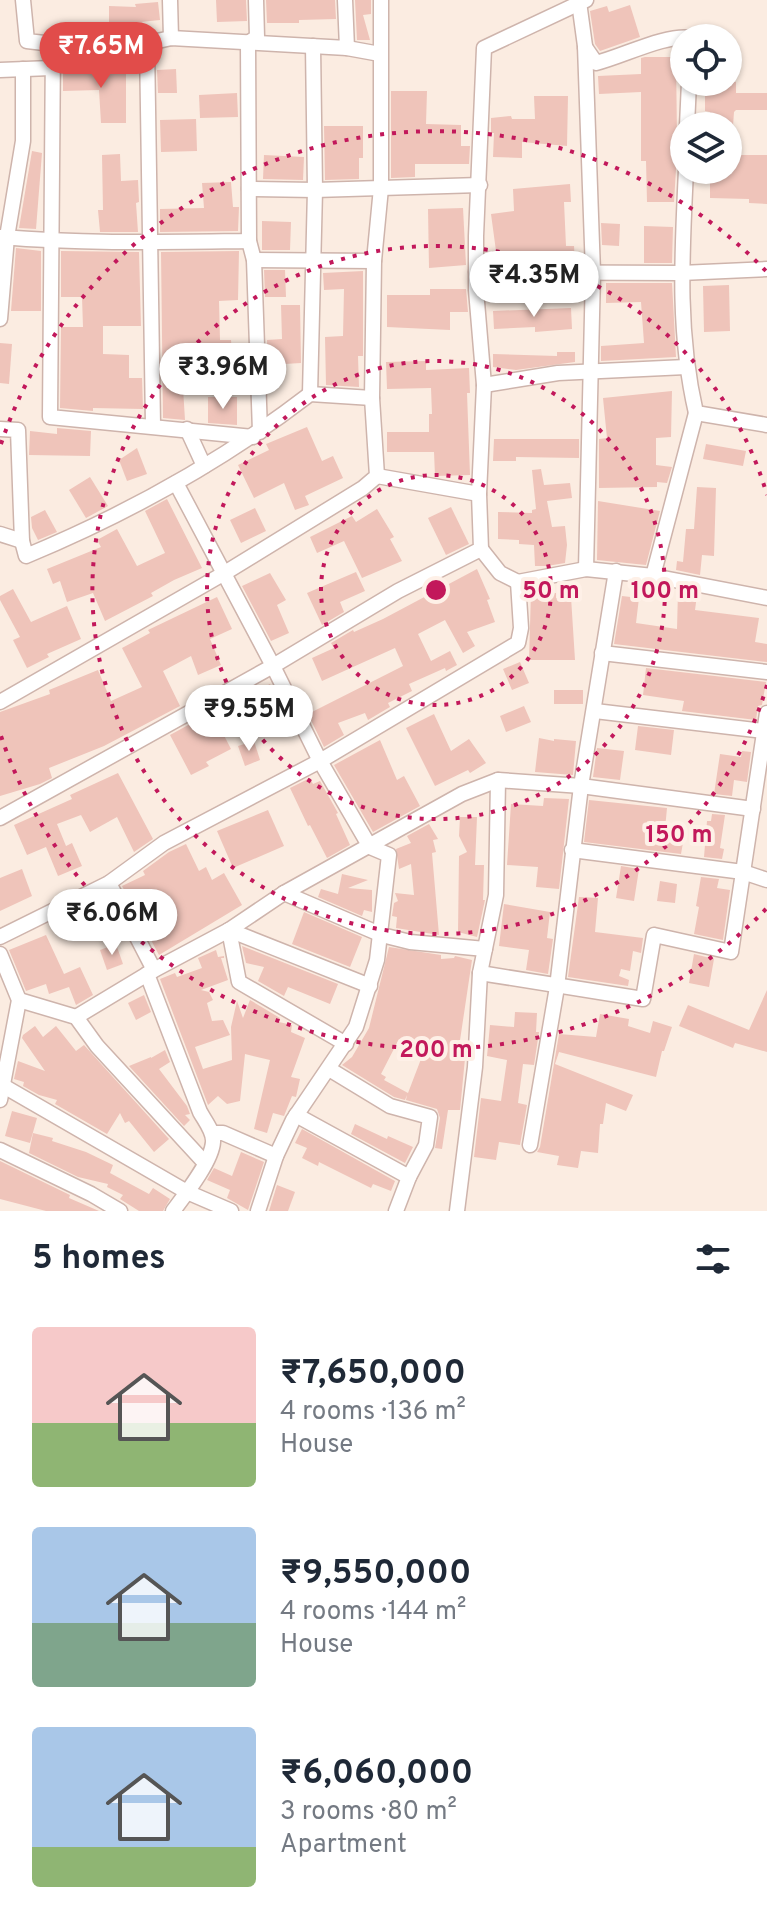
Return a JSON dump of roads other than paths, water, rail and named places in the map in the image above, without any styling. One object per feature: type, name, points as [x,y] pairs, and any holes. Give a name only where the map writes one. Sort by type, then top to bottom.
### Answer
[{"type":"street","points":[[23,0],[26,40],[53,44],[147,45],[171,38],[347,48],[380,54]]},
{"type":"street","points":[[170,0],[171,38]]},
{"type":"street","points":[[248,43],[257,37],[256,0]]},
{"type":"street","points":[[345,0],[347,48]]},
{"type":"street","points":[[377,476],[372,398],[374,261],[381,188],[381,0]]},
{"type":"street","points":[[586,569],[593,273],[582,1],[484,48],[476,272],[484,385],[479,494],[481,549],[500,573],[518,582],[586,569],[653,576],[767,598]]},
{"type":"street","points":[[585,46],[596,63],[641,47],[670,42]]},
{"type":"street","points":[[248,43],[249,241],[254,260],[256,434]]},
{"type":"street","points":[[53,44],[50,417],[256,434]]},
{"type":"street","points":[[147,45],[153,425]]},
{"type":"street","points":[[310,394],[315,190],[313,46]]},
{"type":"street","points":[[0,70],[51,68]]},
{"type":"street","points":[[0,319],[4,237],[23,141],[23,69]]},
{"type":"street","points":[[653,576],[696,413],[686,367],[681,273],[685,184]]},
{"type":"street","points":[[249,189],[480,185]]},
{"type":"street","points":[[4,237],[150,243],[249,241]]},
{"type":"street","points":[[254,260],[374,261]]},
{"type":"street","points":[[476,272],[681,273],[767,269]]},
{"type":"street","points":[[484,385],[589,371],[686,367]]},
{"type":"street","points":[[0,429],[18,430],[22,541],[26,556],[80,534],[176,483],[256,434],[310,394],[372,398]]},
{"type":"street","points":[[696,413],[767,425]]},
{"type":"street","points":[[187,429],[204,466]]},
{"type":"street","points":[[377,476],[479,494]]},
{"type":"street","points":[[0,702],[223,574],[363,488],[377,476]]},
{"type":"street","points":[[176,483],[320,761],[370,847],[389,855],[382,935],[356,1027],[296,1115],[276,1156],[258,1211]]},
{"type":"street","points":[[0,534],[22,541]]},
{"type":"street","points":[[0,818],[273,666],[398,591],[481,549]]},
{"type":"street","points":[[530,1145],[557,987],[581,786],[616,571]]},
{"type":"street","points":[[0,937],[109,883],[164,843],[320,761],[518,643],[521,628],[518,582]]},
{"type":"street","points":[[602,653],[767,672]]},
{"type":"street","points":[[595,711],[764,731]]},
{"type":"street","points":[[480,973],[643,999],[654,935],[731,952],[767,713]]},
{"type":"street","points":[[76,1017],[150,972],[229,930],[284,893],[462,794],[498,780],[581,786],[753,809]]},
{"type":"street","points":[[457,1211],[475,1067],[480,973],[496,895],[498,780]]},
{"type":"street","points":[[572,850],[743,872],[767,880]]},
{"type":"street","points":[[109,883],[150,972],[200,1112],[212,1133],[213,1143],[205,1163],[173,1211]]},
{"type":"street","points":[[284,893],[382,935],[410,942],[485,949]]},
{"type":"street","points":[[229,930],[370,986]]},
{"type":"street","points":[[229,930],[239,982],[346,1044]]},
{"type":"street","points":[[0,954],[19,1000],[6,1032],[1,1090],[187,1192],[231,1211]]},
{"type":"street","points":[[19,1000],[76,1017],[97,1046],[205,1163]]},
{"type":"street","points":[[329,1069],[390,1106],[430,1117],[426,1145],[396,1211]]},
{"type":"street","points":[[296,1115],[409,1177]]},
{"type":"street","points":[[212,1133],[223,1133],[276,1156]]},
{"type":"street","points":[[0,1150],[120,1211]]}]
